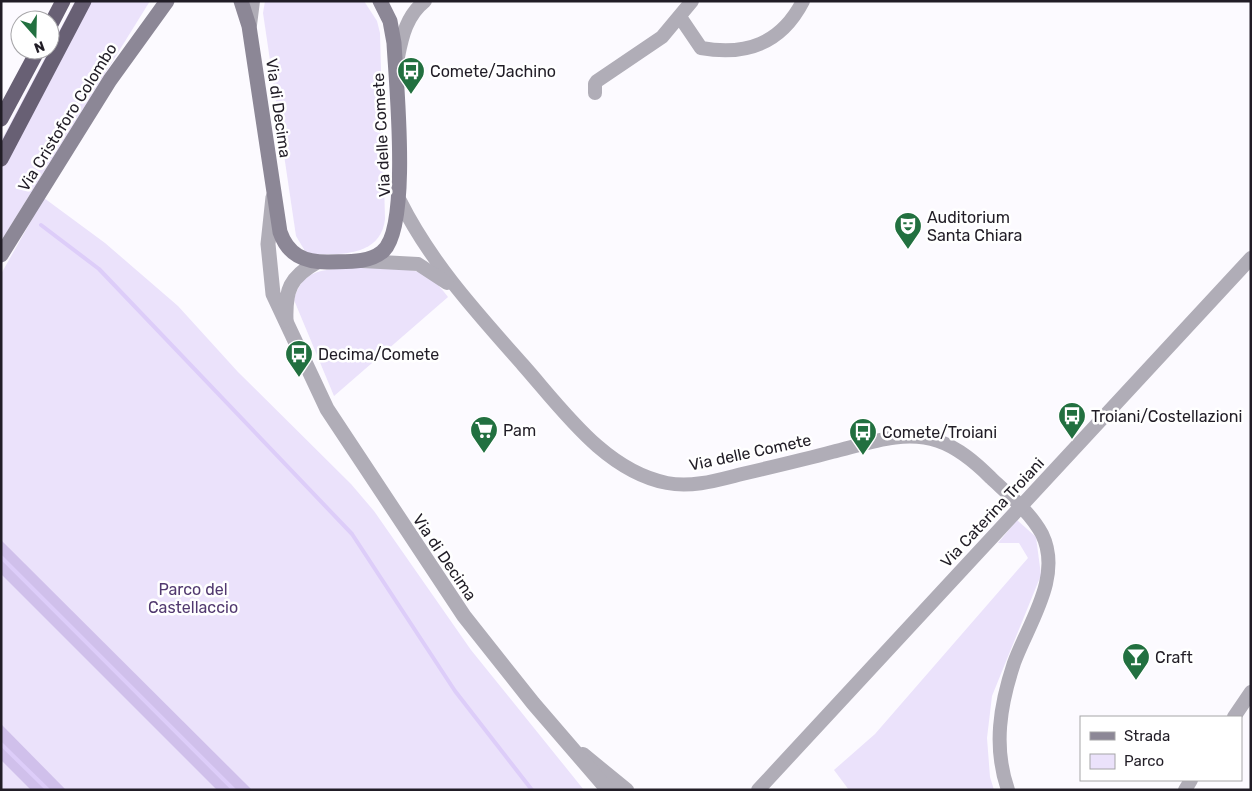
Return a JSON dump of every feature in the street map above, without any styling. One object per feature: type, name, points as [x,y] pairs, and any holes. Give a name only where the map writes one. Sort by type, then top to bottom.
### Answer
[{"type":"highway","name":"Via Cristoforo Colombo","points":[[1,159],[84,1]]},
{"type":"highway","points":[[1,119],[33,60]]},
{"type":"main road","name":"Via Cristoforo Colombo","points":[[1,255],[110,80],[167,1]]},
{"type":"main road","name":"Via di Decima","points":[[242,1],[250,26],[280,232],[286,246],[298,257],[317,262]]},
{"type":"main road","name":"Via delle Comete","points":[[380,1],[391,25],[395,72],[400,201]]},
{"type":"main road","points":[[317,262],[357,261],[375,257],[389,244],[394,231],[400,201]]},
{"type":"street","name":"Via di Decima","points":[[250,26],[253,1]]},
{"type":"street","points":[[395,72],[405,29],[415,11],[425,1]]},
{"type":"street","points":[[595,93],[597,81],[659,40],[692,1]]},
{"type":"street","points":[[680,17],[701,48],[739,51],[759,45],[780,32],[793,19],[803,1]]},
{"type":"street","name":"Via di Decima","points":[[273,194],[269,236],[269,273],[275,301],[287,322],[305,367],[331,416],[443,587],[485,644],[608,790]]},
{"type":"street","name":"Via delle Comete","points":[[400,201],[414,228],[452,286],[585,434],[614,458],[644,476],[672,484],[701,483],[885,440],[923,437],[940,441],[970,459],[1020,505],[1033,520],[1043,536],[1048,565],[1040,602],[1015,661],[1001,718],[999,756],[1008,790]]},
{"type":"street","name":"Via Caterina Troiani","points":[[758,790],[1020,505],[1175,342],[1251,258]]},
{"type":"street","name":"Via delle Comete","points":[[357,261],[418,264],[452,286]]},
{"type":"street","name":"Via di Decima","points":[[287,322],[286,299],[293,281],[303,270],[317,262]]},
{"type":"street","points":[[1235,716],[1251,692]]},
{"type":"street","points":[[569,743],[627,790]]},
{"type":"green space","points":[[75,1],[150,1],[1,241],[1,141],[44,60],[60,60],[60,29]]},
{"type":"green space","points":[[265,1],[364,1],[377,21],[380,33],[385,219],[382,231],[376,240],[368,247],[358,251],[335,254],[311,254],[305,251],[296,236],[263,13]]},
{"type":"green space","name":"Parco del Castellaccio","points":[[44,198],[105,243],[178,306],[238,372],[351,484],[374,511],[471,650],[584,790],[1,790],[1,274]]},
{"type":"green space","points":[[355,267],[395,268],[416,271],[432,279],[448,297],[334,396],[294,300],[303,281],[317,272]]},
{"type":"green space","points":[[1017,520],[1036,537],[1041,575],[992,696],[987,738],[990,777],[994,790],[849,790],[834,770],[875,734],[1028,558],[1019,543],[998,543]]},
{"type":"shaded area","points":[[1,540],[252,790],[217,790],[1,574]]},
{"type":"shaded area","points":[[1,724],[66,790],[31,790],[1,760]]},
{"type":"waterway","points":[[41,225],[99,269],[352,534],[455,691],[532,790]]},
{"type":"waterway","points":[[1,557],[234,790]]},
{"type":"waterway","points":[[1,744],[48,790]]},
{"type":"place","name":"Comete/Jachino","points":[[411,95]]},
{"type":"place","name":"Auditorium Santa Chiara","points":[[908,250]]},
{"type":"place","name":"Decima/Comete","points":[[299,378]]},
{"type":"place","name":"Troiani/Costellazioni","points":[[1072,440]]},
{"type":"place","name":"Pam","points":[[484,454]]},
{"type":"place","name":"Comete/Troiani","points":[[863,456]]},
{"type":"place","name":"Craft","points":[[1136,681]]}]
